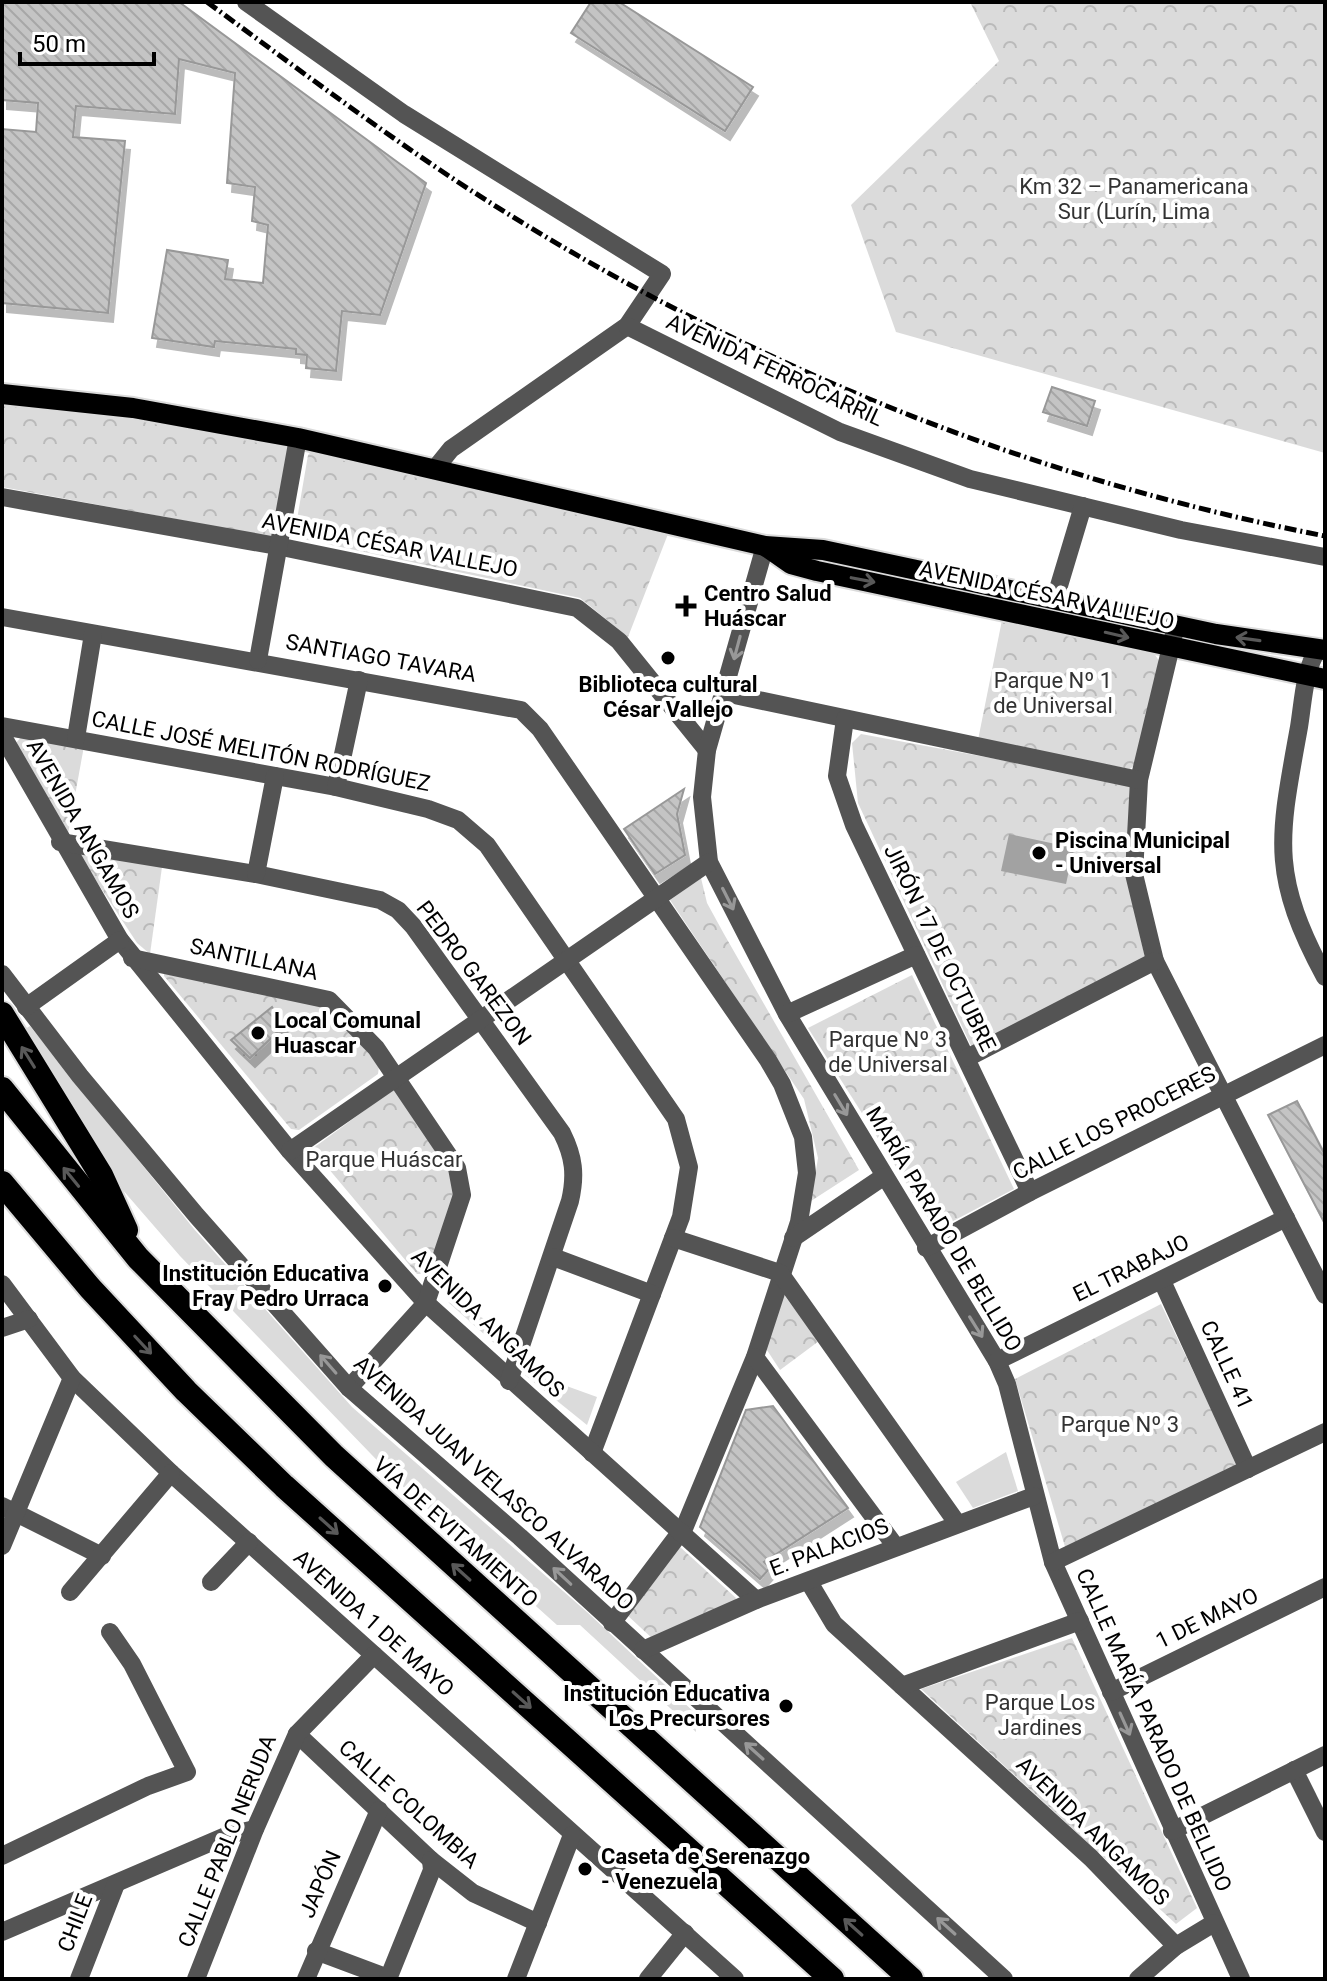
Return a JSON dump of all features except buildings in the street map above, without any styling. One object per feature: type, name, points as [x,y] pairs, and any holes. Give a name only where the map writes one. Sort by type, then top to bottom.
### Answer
[{"type":"highway","points":[[2,1014],[101,1175],[138,1258]]},
{"type":"highway","name":"VÍA DE EVITAMIENTO","points":[[2,1089],[138,1258],[334,1456],[911,1979]]},
{"type":"highway","points":[[2,1183],[90,1288],[186,1391],[284,1486],[832,1979]]},
{"type":"main road","name":"AVENIDA CÉSAR VALLEJO","points":[[2,394],[133,408],[298,438],[765,546],[823,550],[1177,625],[1322,650]]},
{"type":"main road","name":"AVENIDA CÉSAR VALLEJO","points":[[765,546],[791,564],[817,571],[1317,678]]},
{"type":"street","points":[[246,2],[404,114],[662,274],[627,326],[451,449],[434,470]]},
{"type":"street","name":"AVENIDA FERROCARRIL","points":[[627,326],[840,432],[970,479],[1181,530],[1325,557]]},
{"type":"street","points":[[258,660],[298,438]]},
{"type":"street","name":"AVENIDA CÉSAR VALLEJO","points":[[2,497],[277,546],[577,608],[619,641],[707,750]]},
{"type":"street","points":[[1055,599],[1083,506]]},
{"type":"street","name":"MARÍA PARADO DE BELLIDO","points":[[765,546],[707,750],[702,797],[709,862],[787,1014],[997,1361],[1007,1384],[1034,1496]]},
{"type":"street","name":"SANTIAGO TAVARA","points":[[2,617],[258,660],[521,710],[540,729],[742,1019],[782,1084],[797,1119],[807,1173],[793,1238],[755,1357],[681,1532],[612,1623]]},
{"type":"street","points":[[1177,625],[1139,780],[1134,874],[1155,961],[1325,1295]]},
{"type":"street","points":[[76,738],[93,634]]},
{"type":"street","points":[[1322,650],[1285,807],[1283,867],[1298,926],[1325,977]]},
{"type":"street","points":[[336,787],[359,680]]},
{"type":"street","points":[[725,693],[1139,780]]},
{"type":"street","name":"JIRÓN 17 DE OCTUBRE","points":[[845,719],[837,776],[854,825],[1030,1192]]},
{"type":"street","name":"CALLE JOSÉ MELITÓN RODRÍGUEZ","points":[[2,726],[336,787],[443,813],[469,827],[487,845],[665,1101],[682,1134],[688,1184],[673,1238],[592,1453]]},
{"type":"street","name":"AVENIDA ANGAMOS","points":[[2,735],[60,842],[132,958],[290,1151],[426,1303],[509,1381],[756,1600]]},
{"type":"street","points":[[256,874],[275,776]]},
{"type":"street","name":"PEDRO GAREZON","points":[[60,842],[256,874],[380,900],[398,910],[482,1019],[562,1133],[572,1156],[575,1178],[570,1201],[509,1381]]},
{"type":"street","points":[[290,1151],[567,957],[709,862]]},
{"type":"street","points":[[26,1007],[120,940]]},
{"type":"street","points":[[787,1014],[916,955]]},
{"type":"street","name":"SANTILLANA","points":[[132,958],[329,1000],[376,1048],[457,1168],[462,1185],[460,1206],[426,1303],[349,1388]]},
{"type":"street","points":[[967,1058],[1155,961]]},
{"type":"street","name":"AVENIDA JUAN VELASCO ALVARADO","points":[[2,974],[196,1215],[349,1388],[643,1650],[1004,1979]]},
{"type":"street","name":"CALLE LOS PROCERES","points":[[926,1248],[1030,1192],[1325,1045]]},
{"type":"street","points":[[793,1238],[883,1177]]},
{"type":"street","name":"EL TRABAJO","points":[[997,1361],[1286,1218]]},
{"type":"street","points":[[673,1238],[780,1273],[957,1523]]},
{"type":"street","points":[[553,1257],[652,1294]]},
{"type":"street","name":"CALLE 41","points":[[1162,1281],[1248,1469]]},
{"type":"street","name":"AVENIDA 1 DE MAYO","points":[[2,1284],[72,1378],[171,1473],[735,1979]]},
{"type":"street","points":[[2,1328],[29,1319]]},
{"type":"street","points":[[755,1357],[896,1547]]},
{"type":"street","points":[[2,1546],[10,1510],[72,1378]]},
{"type":"street","points":[[1053,1562],[1325,1432]]},
{"type":"street","points":[[70,1592],[171,1473]]},
{"type":"street","name":"E. PALACIOS","points":[[643,1650],[756,1600],[1034,1496]]},
{"type":"street","name":"CALLE MARÍA PARADO DE BELLIDO","points":[[1034,1496],[1053,1562],[1241,1979]]},
{"type":"street","points":[[10,1510],[102,1556]]},
{"type":"street","points":[[211,1582],[249,1542]]},
{"type":"street","name":"AVENIDA ANGAMOS","points":[[809,1582],[834,1624],[1091,1858],[1176,1946]]},
{"type":"street","name":"1 DE MAYO","points":[[1111,1692],[1325,1587]]},
{"type":"street","points":[[902,1686],[1080,1621]]},
{"type":"street","points":[[2,1856],[148,1786],[187,1772],[132,1664],[110,1632]]},
{"type":"street","name":"CALLE PABLO NERUDA","points":[[196,1979],[255,1829],[297,1734],[374,1655]]},
{"type":"street","name":"CALLE COLOMBIA","points":[[297,1734],[431,1860],[473,1893],[538,1923]]},
{"type":"street","points":[[1172,1831],[1325,1755]]},
{"type":"street","points":[[1294,1770],[1325,1832]]},
{"type":"street","name":"JAPÓN","points":[[306,1979],[379,1810]]},
{"type":"street","points":[[2,1932],[228,1835],[255,1829]]},
{"type":"street","points":[[516,1979],[572,1835]]},
{"type":"street","points":[[316,1951],[388,1979],[432,1870],[431,1860]]},
{"type":"street","name":"CHILE","points":[[79,1979],[116,1884]]},
{"type":"street","points":[[1138,1979],[1176,1946],[1214,1923]]},
{"type":"street","points":[[648,1979],[685,1933]]},
{"type":"green space","name":"Km 32 – Panamericana Sur (Lurín, Lima","points":[[970,2],[1325,2],[1325,453],[896,332],[851,205],[999,61]]},
{"type":"green space","points":[[2,402],[113,411],[289,445],[272,537],[2,487]]},
{"type":"green space","points":[[312,451],[668,534],[628,637],[580,598],[294,537],[308,455]]},
{"type":"green space","name":"Parque Nº 1 de Universal","points":[[1002,620],[1154,653],[1159,661],[1136,764],[1130,769],[978,740]]},
{"type":"green space","points":[[25,733],[84,746],[68,834],[14,745]]},
{"type":"green space","points":[[861,734],[1132,784],[1127,877],[1146,962],[973,1050],[858,803],[852,743]]},
{"type":"green space","points":[[78,853],[162,867],[150,954],[137,943]]},
{"type":"green space","points":[[701,878],[707,903],[859,1170],[811,1201],[818,1158],[804,1099],[670,900]]},
{"type":"green space","points":[[164,971],[322,1003],[335,1011],[379,1066],[378,1074],[299,1130],[291,1129],[164,976]]},
{"type":"green space","name":"Parque Nº 3 de Universal","points":[[912,975],[1014,1189],[936,1230],[808,1028]]},
{"type":"green space","points":[[30,1026],[194,1229],[352,1407],[587,1612],[695,1713],[696,1732],[580,1625],[557,1625],[398,1482],[180,1256],[115,1181],[20,1032]]},
{"type":"green space","name":"Parque Huáscar","points":[[395,1088],[452,1172],[454,1185],[450,1211],[425,1274],[417,1274],[312,1149]]},
{"type":"green space","points":[[784,1295],[819,1341],[780,1370],[763,1344]]},
{"type":"green space","points":[[448,1302],[511,1331],[505,1351],[504,1352]]},
{"type":"green space","name":"Parque Nº 3","points":[[1161,1304],[1238,1465],[1066,1550],[1015,1379]]},
{"type":"green space","points":[[525,1371],[597,1397],[587,1425],[525,1375]]},
{"type":"green space","points":[[1006,1452],[1018,1491],[973,1508],[956,1482]]},
{"type":"green space","points":[[679,1546],[736,1598],[734,1602],[654,1640],[626,1614]]},
{"type":"green space","name":"Parque Los Jardines","points":[[1072,1638],[1197,1908],[1176,1924],[921,1689]]},
{"type":"shaded area","points":[[1009,834],[1074,848],[1066,884],[1001,871]]},
{"type":"railway","points":[[207,2],[458,182],[558,244],[766,354],[874,401],[984,443],[1096,480],[1210,511],[1325,536]]},
{"type":"place","name":"Centro Salud Huáscar","points":[[686,606]]},
{"type":"place","name":"Biblioteca cultural César Vallejo","points":[[668,658]]},
{"type":"place","name":"Piscina Municipal - Universal","points":[[1039,853]]},
{"type":"place","name":"Local Comunal Huascar","points":[[258,1033]]},
{"type":"place","name":"Institución Educativa Fray Pedro Urraca","points":[[385,1286]]},
{"type":"place","name":"Institución Educativa Los Precursores","points":[[786,1706]]},
{"type":"place","name":"Caseta de Serenazgo - Venezuela","points":[[585,1869]]}]
